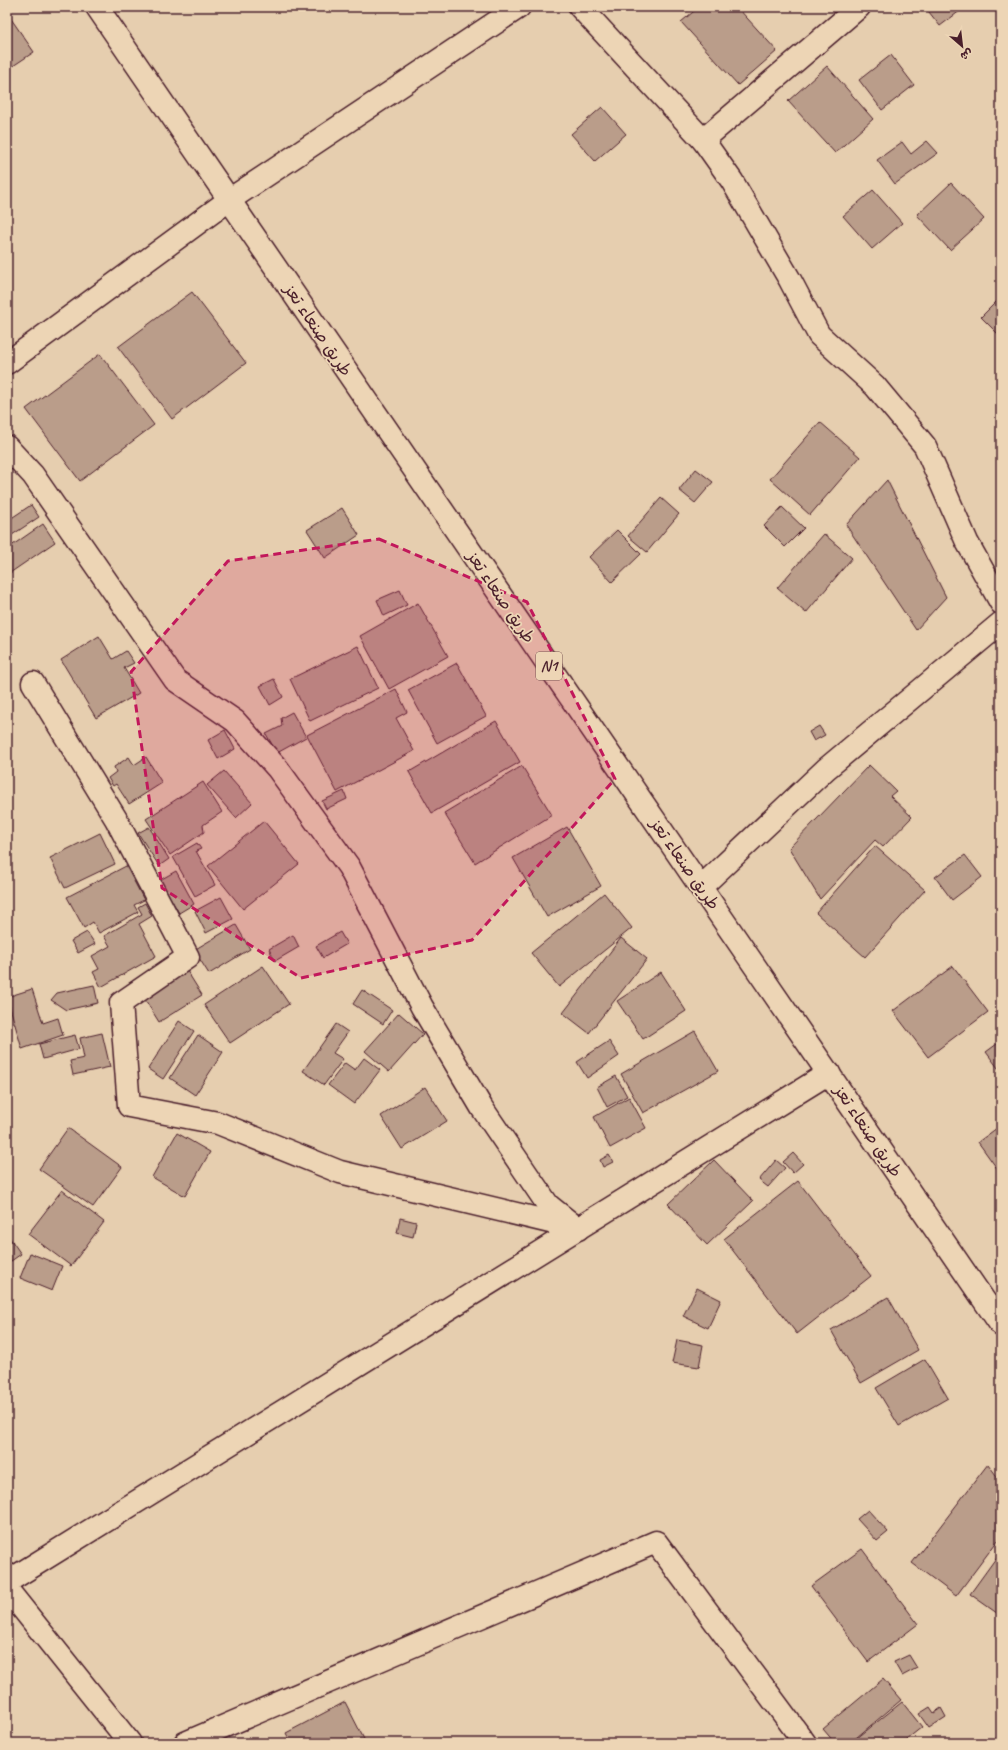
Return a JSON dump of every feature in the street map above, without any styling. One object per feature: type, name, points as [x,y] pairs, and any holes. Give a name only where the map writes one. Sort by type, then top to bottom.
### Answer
[{"type":"main road","name":"طريق صنعاء تعز","points":[[97,7],[1001,1325]]},
{"type":"main road","points":[[7,363],[229,200],[519,7]]},
{"type":"main road","points":[[580,7],[703,140],[732,181],[790,280],[819,335],[875,386],[924,446],[967,542],[1001,603]]},
{"type":"main road","points":[[703,140],[859,7]]},
{"type":"main road","points":[[7,447],[32,475],[175,680],[235,721],[278,769],[349,867],[422,1007],[482,1108],[548,1205],[578,1229]]},
{"type":"main road","points":[[701,887],[826,769],[1001,623]]},
{"type":"main road","points":[[33,683],[116,819],[188,957],[121,1003],[129,1106],[218,1123],[340,1172],[578,1229]]},
{"type":"main road","points":[[7,1582],[829,1073]]},
{"type":"main road","points":[[185,1743],[656,1542],[805,1743]]},
{"type":"main road","points":[[7,1589],[130,1743]]},
{"type":"highlighted area","points":[[379,539],[527,602],[615,779],[472,940],[301,978],[162,888],[131,672],[228,561]]},
{"type":"building","points":[[699,7],[737,7],[777,51],[738,85],[681,22]]},
{"type":"building","points":[[925,7],[965,7],[940,26]]},
{"type":"building","points":[[7,13],[34,52],[7,70]]},
{"type":"building","points":[[891,55],[914,85],[882,110],[859,80]]},
{"type":"building","points":[[827,66],[873,119],[835,153],[788,101]]},
{"type":"building","points":[[602,107],[626,134],[595,161],[571,134]]},
{"type":"building","points":[[927,141],[938,153],[895,184],[877,160],[902,142],[911,154]]},
{"type":"building","points":[[951,183],[984,219],[950,250],[917,215]]},
{"type":"building","points":[[873,190],[902,223],[872,249],[843,216]]},
{"type":"building","points":[[192,292],[246,363],[172,419],[118,347]]},
{"type":"building","points":[[1001,297],[1001,337],[981,317]]},
{"type":"building","points":[[100,354],[154,425],[80,481],[26,409]]},
{"type":"building","points":[[820,422],[860,457],[810,515],[770,479]]},
{"type":"building","points":[[696,469],[713,482],[695,503],[679,490]]},
{"type":"building","points":[[887,480],[946,597],[916,630],[846,525]]},
{"type":"building","points":[[661,498],[679,514],[647,552],[628,536]]},
{"type":"building","points":[[31,505],[39,517],[12,535],[7,528],[7,521]]},
{"type":"building","points":[[782,507],[804,528],[785,547],[764,526]]},
{"type":"building","points":[[342,508],[359,535],[325,558],[307,530]]},
{"type":"building","points":[[43,524],[55,542],[7,575],[7,549]]},
{"type":"building","points":[[617,530],[641,554],[612,582],[589,557]]},
{"type":"building","points":[[824,534],[852,558],[806,613],[777,588]]},
{"type":"building","points":[[400,590],[407,605],[384,616],[377,600]]},
{"type":"building","points":[[418,603],[448,656],[389,689],[360,636]]},
{"type":"building","points":[[99,636],[113,659],[126,651],[134,663],[124,668],[139,693],[96,718],[61,660]]},
{"type":"building","points":[[358,646],[378,688],[310,721],[290,679]]},
{"type":"building","points":[[457,663],[486,716],[437,743],[408,690]]},
{"type":"building","points":[[274,679],[283,697],[270,705],[260,686]]},
{"type":"building","points":[[396,689],[407,712],[396,718],[414,751],[337,792],[307,735]]},
{"type":"building","points":[[292,712],[306,737],[277,753],[266,734],[282,726],[281,718]]},
{"type":"building","points":[[496,721],[520,762],[432,813],[409,772]]},
{"type":"building","points":[[819,726],[825,735],[814,741],[809,732]]},
{"type":"building","points":[[225,730],[235,749],[218,759],[208,740]]},
{"type":"building","points":[[129,757],[134,765],[146,757],[162,783],[129,804],[116,784],[113,786],[108,778],[116,772],[114,767]]},
{"type":"building","points":[[869,765],[896,791],[890,796],[912,817],[883,847],[875,840],[820,899],[789,848]]},
{"type":"building","points":[[522,766],[552,815],[475,863],[444,813]]},
{"type":"building","points":[[224,771],[252,803],[236,818],[207,785]]},
{"type":"building","points":[[203,782],[222,812],[203,825],[204,832],[170,855],[146,819]]},
{"type":"building","points":[[344,791],[347,799],[326,809],[322,801]]},
{"type":"building","points":[[264,821],[299,864],[243,909],[208,866]]},
{"type":"building","points":[[149,827],[169,859],[159,866],[138,833]]},
{"type":"building","points":[[567,827],[601,886],[547,917],[513,858]]},
{"type":"building","points":[[100,833],[115,864],[65,888],[50,858]]},
{"type":"building","points":[[197,843],[201,849],[196,851],[215,885],[195,896],[173,857]]},
{"type":"building","points":[[875,846],[925,890],[865,957],[816,913]]},
{"type":"building","points":[[965,855],[982,877],[952,900],[935,877]]},
{"type":"building","points":[[126,866],[144,900],[134,905],[138,912],[99,933],[93,922],[84,928],[67,897]]},
{"type":"building","points":[[176,871],[194,904],[179,913],[160,880]]},
{"type":"building","points":[[604,893],[632,928],[559,987],[531,953]]},
{"type":"building","points":[[221,897],[233,919],[206,933],[195,911]]},
{"type":"building","points":[[145,903],[152,916],[139,924],[156,956],[101,987],[93,972],[99,969],[92,956],[110,946],[104,936],[142,914],[138,907]]},
{"type":"building","points":[[236,925],[250,949],[209,974],[194,950]]},
{"type":"building","points":[[87,932],[95,944],[78,953],[71,941]]},
{"type":"building","points":[[340,932],[347,944],[323,958],[316,946]]},
{"type":"building","points":[[293,935],[299,947],[275,961],[269,949]]},
{"type":"building","points":[[621,938],[647,959],[589,1033],[563,1013]]},
{"type":"building","points":[[263,966],[289,1004],[230,1043],[204,1005]]},
{"type":"building","points":[[953,966],[988,1012],[928,1057],[893,1011]]},
{"type":"building","points":[[187,971],[202,995],[159,1022],[144,998]]},
{"type":"building","points":[[661,972],[686,1011],[643,1039],[617,1001]]},
{"type":"building","points":[[94,985],[98,1003],[66,1010],[51,1000],[57,993]]},
{"type":"building","points":[[32,989],[43,1023],[58,1018],[63,1035],[22,1049],[7,997]]},
{"type":"building","points":[[362,990],[392,1010],[383,1024],[353,1004]]},
{"type":"building","points":[[399,1013],[423,1034],[389,1072],[365,1051]]},
{"type":"building","points":[[179,1021],[194,1031],[163,1079],[148,1069]]},
{"type":"building","points":[[336,1024],[348,1032],[333,1053],[343,1059],[324,1085],[303,1071]]},
{"type":"building","points":[[695,1031],[718,1071],[643,1113],[621,1074]]},
{"type":"building","points":[[102,1033],[110,1067],[73,1075],[70,1061],[84,1058],[80,1038]]},
{"type":"building","points":[[75,1035],[79,1049],[43,1059],[39,1044]]},
{"type":"building","points":[[198,1035],[223,1052],[195,1095],[170,1078]]},
{"type":"building","points":[[609,1041],[619,1056],[587,1078],[577,1062]]},
{"type":"building","points":[[1001,1041],[1001,1072],[986,1052]]},
{"type":"building","points":[[364,1058],[380,1070],[354,1104],[328,1085],[345,1063],[355,1070]]},
{"type":"building","points":[[616,1076],[627,1096],[607,1107],[597,1087]]},
{"type":"building","points":[[425,1087],[447,1121],[402,1149],[381,1116]]},
{"type":"building","points":[[629,1097],[646,1128],[610,1148],[594,1117]]},
{"type":"building","points":[[1001,1125],[1001,1174],[978,1142]]},
{"type":"building","points":[[68,1128],[122,1167],[93,1207],[39,1169]]},
{"type":"building","points":[[177,1133],[210,1152],[185,1196],[152,1177]]},
{"type":"building","points":[[793,1153],[803,1164],[793,1173],[783,1162]]},
{"type":"building","points":[[609,1155],[613,1162],[603,1167],[600,1160]]},
{"type":"building","points":[[714,1160],[753,1201],[707,1245],[668,1204]]},
{"type":"building","points":[[776,1160],[785,1168],[768,1187],[759,1180]]},
{"type":"building","points":[[798,1181],[871,1276],[797,1334],[724,1239]]},
{"type":"building","points":[[62,1190],[104,1222],[71,1266],[28,1234]]},
{"type":"building","points":[[400,1218],[416,1222],[413,1237],[397,1233]]},
{"type":"building","points":[[7,1234],[21,1254],[7,1264]]},
{"type":"building","points":[[30,1253],[62,1266],[52,1291],[20,1278]]},
{"type":"building","points":[[697,1288],[721,1300],[708,1328],[683,1316]]},
{"type":"building","points":[[888,1297],[918,1350],[861,1383],[831,1330]]},
{"type":"building","points":[[677,1340],[703,1345],[699,1367],[672,1363]]},
{"type":"building","points":[[925,1359],[948,1398],[899,1426],[876,1388]]},
{"type":"building","points":[[988,1464],[1001,1482],[1001,1536],[956,1596],[912,1563]]},
{"type":"building","points":[[868,1510],[888,1532],[877,1541],[857,1519]]},
{"type":"building","points":[[862,1549],[918,1624],[868,1662],[811,1586]]},
{"type":"building","points":[[1001,1551],[1001,1616],[970,1594]]},
{"type":"building","points":[[909,1655],[917,1668],[902,1676],[894,1662]]},
{"type":"building","points":[[883,1679],[901,1700],[850,1743],[835,1743],[823,1729]]},
{"type":"building","points":[[345,1702],[366,1743],[291,1743],[286,1733]]},
{"type":"building","points":[[902,1702],[922,1727],[902,1743],[851,1743]]},
{"type":"building","points":[[930,1707],[934,1713],[941,1708],[946,1717],[929,1728],[919,1714]]}]
